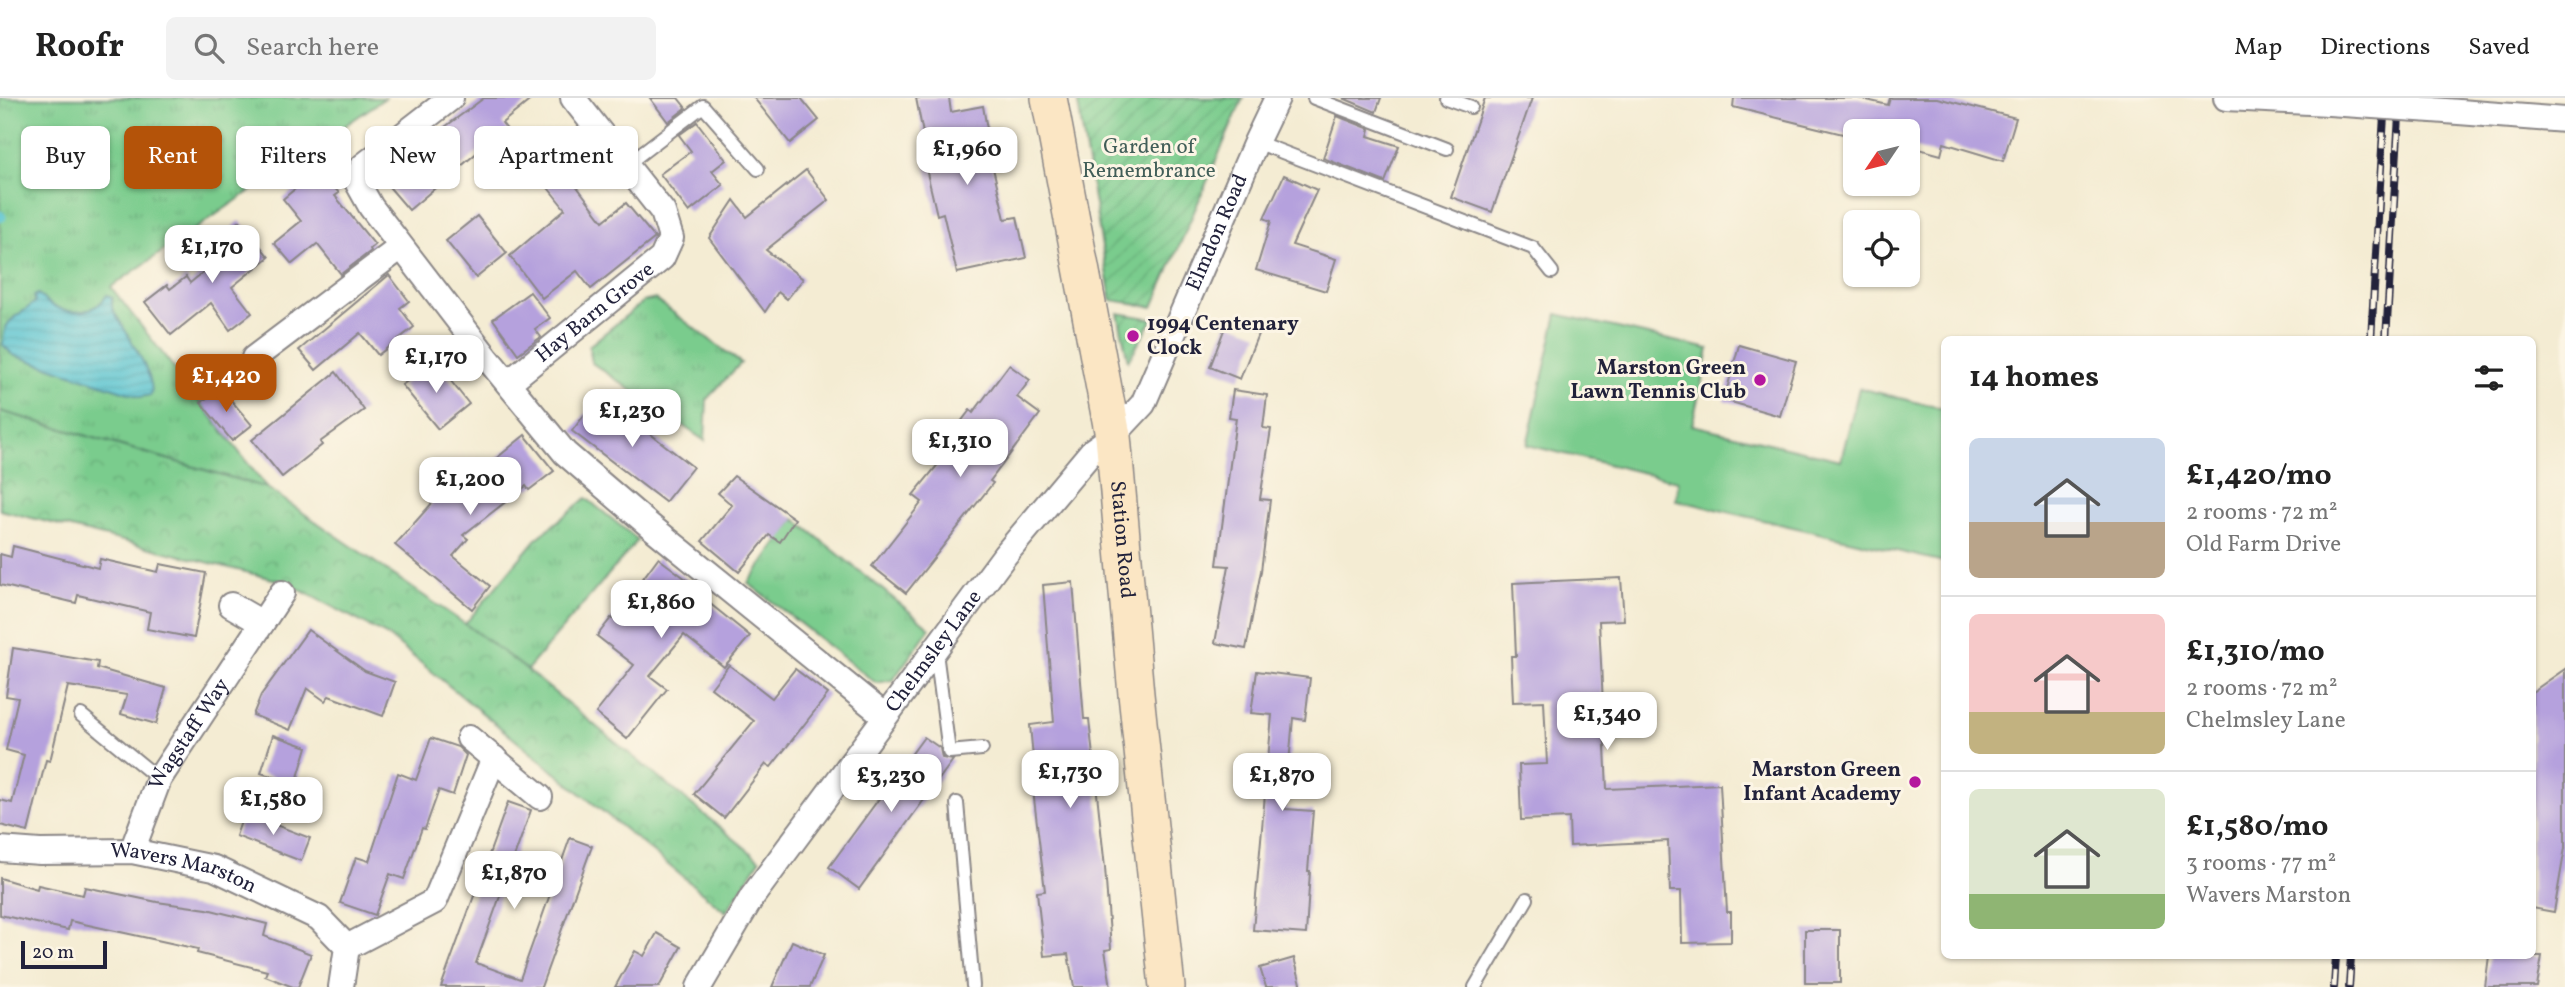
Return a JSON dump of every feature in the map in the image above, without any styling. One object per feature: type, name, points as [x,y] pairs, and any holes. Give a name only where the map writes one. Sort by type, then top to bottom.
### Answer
[{"type":"street","points":[[451,98],[363,166],[356,180],[371,207],[565,453],[649,525],[885,716]]},
{"type":"street","name":"Hay Barn Grove","points":[[573,98],[595,126]]},
{"type":"street","name":"Station Road","points":[[1049,98],[1113,436],[1136,694],[1167,987]]},
{"type":"street","name":"Elmdon Road","points":[[1113,436],[1143,404],[1277,98]]},
{"type":"street","points":[[2226,98],[2565,120]]},
{"type":"street","name":"Hay Barn Grove","points":[[508,383],[662,258],[671,238],[663,212],[638,180]]},
{"type":"street","points":[[254,358],[401,247]]},
{"type":"street","name":"Chelmsley Lane","points":[[699,987],[752,897],[1005,555],[1093,450],[1113,436]]},
{"type":"street","name":"Wagstaff Way","points":[[132,851],[159,779],[282,593]]},
{"type":"street","points":[[231,605],[262,623]]},
{"type":"street","points":[[469,738],[540,797]]},
{"type":"street","points":[[341,987],[346,947],[435,901],[494,758]]},
{"type":"street","name":"Wavers Marston","points":[[0,849],[40,852],[132,851],[214,868],[319,918],[346,947]]},
{"type":"lane","points":[[1314,98],[1447,149]]},
{"type":"lane","points":[[1446,98],[1471,107]]},
{"type":"lane","points":[[638,156],[703,106],[758,170]]},
{"type":"lane","points":[[1256,142],[1533,248],[1552,272]]},
{"type":"lane","points":[[936,648],[950,752],[982,749]]},
{"type":"lane","points":[[81,715],[159,779]]},
{"type":"lane","points":[[957,803],[973,986]]},
{"type":"lane","points":[[1475,987],[1527,899]]},
{"type":"green space","points":[[0,98],[385,98],[344,126],[236,126],[236,189],[253,189],[111,287],[267,488],[0,411]]},
{"type":"green space","name":"Garden of Remembrance","points":[[1077,98],[1243,98],[1153,307],[1111,300]]},
{"type":"green space","points":[[655,299],[741,363],[707,399],[705,441],[592,363],[589,346],[643,302]]},
{"type":"green space","points":[[1118,313],[1153,319],[1128,361]]},
{"type":"green space","points":[[1557,314],[1709,349],[1692,425],[1841,460],[1859,388],[1941,408],[1941,561],[1676,500],[1678,481],[1527,445]]},
{"type":"green space","points":[[0,411],[267,488],[465,624],[527,670],[760,860],[726,912],[388,636],[285,582],[0,510]]},
{"type":"green space","points":[[586,498],[638,540],[527,670],[465,624],[535,540]]},
{"type":"green space","points":[[795,519],[930,628],[893,680],[876,683],[748,583]]},
{"type":"water","points":[[38,294],[54,306],[73,311],[92,308],[107,295],[112,297],[112,308],[149,376],[151,395],[141,397],[13,355],[3,345],[5,329],[12,319],[35,302],[34,296]]},
{"type":"building","points":[[484,98],[533,98],[502,123],[504,126],[474,126],[474,155],[460,167],[460,126],[446,126]]},
{"type":"building","points":[[650,98],[678,98],[686,108],[668,122]]},
{"type":"building","points":[[754,98],[801,98],[819,120],[790,143]]},
{"type":"building","points":[[916,98],[949,98],[951,112],[983,106],[987,129],[984,130],[1005,219],[1017,217],[1026,258],[957,273],[943,213],[937,215],[924,160],[928,159]]},
{"type":"building","points":[[1343,98],[1381,98],[1376,112]]},
{"type":"building","points":[[1485,98],[1532,98],[1492,212],[1451,197]]},
{"type":"building","points":[[1734,98],[1858,98],[1888,105],[1890,98],[1937,98],[2016,118],[2003,161],[1944,143],[1941,155],[1920,149],[1920,119],[1843,119],[1843,134],[1733,107]]},
{"type":"building","points":[[1337,116],[1370,129],[1368,136],[1399,146],[1385,182],[1323,158]]},
{"type":"building","points":[[697,122],[726,160],[712,171],[723,185],[689,212],[660,174],[691,151],[679,135]]},
{"type":"building","points":[[806,170],[829,200],[766,250],[803,279],[787,299],[778,292],[765,312],[709,238],[734,200],[747,217]]},
{"type":"building","points":[[1284,175],[1317,190],[1292,245],[1336,259],[1326,291],[1256,270],[1271,221],[1264,218]]},
{"type":"building","points":[[295,189],[336,189],[339,193],[335,196],[375,245],[341,274],[317,244],[292,264],[274,243],[301,221],[283,199]]},
{"type":"building","points":[[391,189],[434,189],[409,210]]},
{"type":"building","points":[[549,189],[579,189],[603,221],[626,203],[655,238],[591,289],[577,271],[542,298],[510,256],[565,209]]},
{"type":"building","points":[[477,216],[507,253],[476,278],[446,241]]},
{"type":"building","points":[[240,221],[269,257],[232,287],[252,313],[230,330],[211,303],[171,335],[145,302],[167,285],[170,289],[186,277],[190,283],[229,251],[219,238]]},
{"type":"building","points":[[389,275],[409,301],[400,308],[414,327],[378,355],[360,333],[316,370],[299,350]]},
{"type":"building","points":[[530,292],[550,318],[535,329],[541,337],[518,354],[493,319]]},
{"type":"building","points":[[1227,322],[1258,334],[1240,379],[1210,367]]},
{"type":"building","name":"Marston Green Lawn Tennis Club","points":[[1739,345],[1796,361],[1780,416],[1724,400]]},
{"type":"building","points":[[435,361],[469,404],[438,429],[402,385]]},
{"type":"building","points":[[1009,365],[1030,380],[1017,397],[1040,414],[990,481],[993,483],[906,593],[872,566],[922,502],[913,495],[958,440],[951,435],[970,410],[973,413]]},
{"type":"building","points":[[336,372],[364,410],[320,442],[322,445],[282,477],[252,440]]},
{"type":"building","points":[[220,387],[252,425],[232,441],[201,403]]},
{"type":"building","points":[[1233,390],[1267,395],[1263,428],[1271,429],[1260,499],[1270,500],[1261,571],[1246,649],[1215,643],[1229,566],[1217,565],[1236,418],[1229,417]]},
{"type":"building","points":[[600,395],[693,467],[665,502],[572,431]]},
{"type":"building","points":[[525,435],[554,471],[529,490],[526,486],[463,535],[468,539],[453,556],[490,586],[472,609],[395,545],[433,502],[469,474],[472,478]]},
{"type":"building","points":[[734,476],[795,519],[780,542],[769,535],[739,572],[702,541],[732,505],[718,493]]},
{"type":"building","points":[[13,546],[98,568],[100,559],[158,572],[160,564],[206,573],[194,638],[147,629],[150,612],[78,595],[76,603],[0,585],[0,554],[11,557]]},
{"type":"building","points":[[658,558],[690,582],[688,586],[750,636],[724,667],[684,635],[650,676],[667,689],[627,739],[596,713],[634,665],[597,636],[611,618],[613,619]]},
{"type":"building","points":[[1621,578],[1624,620],[1599,621],[1607,789],[1720,784],[1731,942],[1682,943],[1681,891],[1670,891],[1668,841],[1570,846],[1569,818],[1521,820],[1519,765],[1547,764],[1544,701],[1513,702],[1511,656],[1516,656],[1513,583]]},
{"type":"building","points":[[1073,582],[1084,719],[1089,719],[1105,868],[1111,949],[1105,950],[1111,987],[1074,987],[1068,954],[1044,956],[1037,892],[1045,891],[1033,790],[1036,790],[1030,725],[1054,722],[1043,585]]},
{"type":"building","points":[[308,630],[365,671],[395,682],[383,716],[329,696],[325,701],[307,688],[290,730],[253,715],[261,695]]},
{"type":"building","points":[[13,648],[98,662],[97,668],[166,688],[156,724],[121,714],[127,695],[68,686],[50,761],[46,760],[28,832],[0,825],[0,800],[12,803],[24,755],[6,750],[18,698],[6,696]]},
{"type":"building","points":[[729,665],[772,698],[795,669],[828,694],[771,767],[766,764],[724,818],[694,794],[754,721],[711,688]]},
{"type":"building","points":[[2565,669],[2565,848],[2554,912],[2536,909],[2536,689]]},
{"type":"building","points":[[1257,671],[1310,678],[1305,720],[1293,718],[1285,809],[1313,811],[1306,934],[1253,930],[1272,715],[1251,713]]},
{"type":"building","points":[[273,735],[307,747],[296,784],[261,773]]},
{"type":"building","points":[[924,737],[940,748],[942,758],[953,760],[859,889],[829,867]]},
{"type":"building","points":[[431,738],[458,747],[466,755],[453,795],[439,790],[404,879],[390,874],[375,915],[340,903],[356,857],[369,861],[398,773],[416,780]]},
{"type":"building","points":[[508,802],[531,810],[476,963],[520,979],[570,838],[592,846],[541,987],[441,987]]},
{"type":"building","points":[[244,813],[310,838],[301,861],[236,836]]},
{"type":"building","points":[[0,878],[37,889],[38,885],[83,895],[85,887],[207,909],[267,924],[264,936],[311,954],[298,987],[293,987],[265,976],[267,971],[197,953],[198,949],[70,921],[68,930],[0,915]]},
{"type":"building","points":[[1805,930],[1840,930],[1840,983],[1805,983]]},
{"type":"building","points":[[657,933],[681,947],[659,987],[615,987],[635,951],[644,956]]},
{"type":"building","points":[[792,941],[824,955],[810,987],[772,987]]},
{"type":"building","points":[[2536,956],[2542,956],[2537,987],[2485,987],[2489,959],[2536,959]]},
{"type":"building","points":[[1294,958],[1302,987],[1266,987],[1260,968]]},
{"type":"railway","points":[[2371,336],[2385,98]]},
{"type":"railway","points":[[2386,336],[2400,98]]},
{"type":"railway","points":[[2334,987],[2336,959]]},
{"type":"railway","points":[[2349,987],[2351,959]]},
{"type":"place","name":"1994 Centenary Clock","points":[[1133,336]]},
{"type":"place","name":"Marston Green Lawn Tennis Club","points":[[1760,380]]},
{"type":"place","name":"Marston Green Infant Academy","points":[[1915,782]]}]
